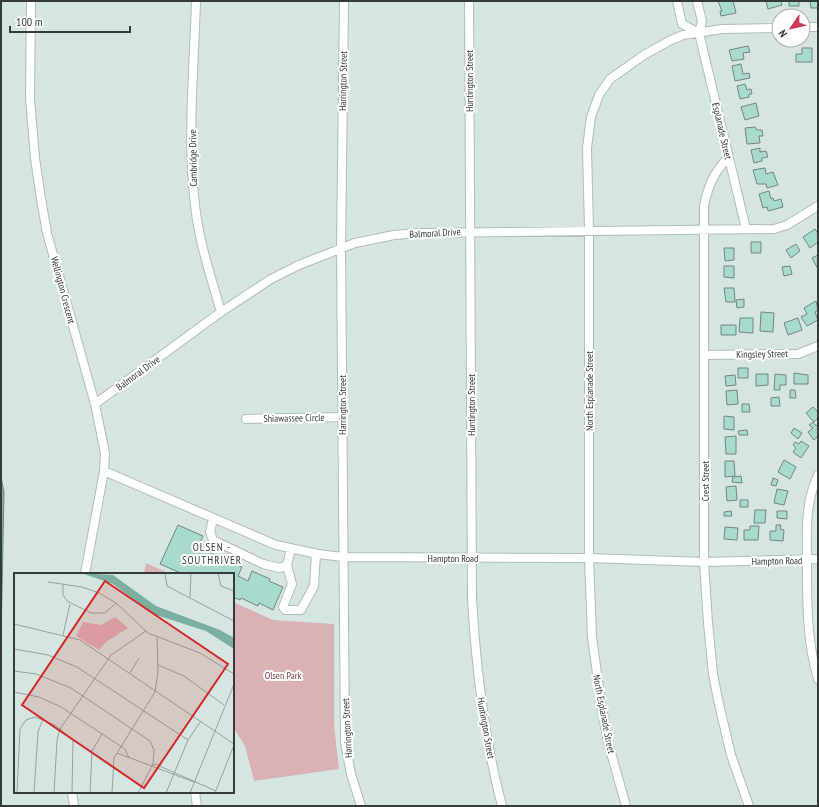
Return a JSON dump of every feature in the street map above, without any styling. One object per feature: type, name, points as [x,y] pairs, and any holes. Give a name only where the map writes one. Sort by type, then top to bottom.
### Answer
[{"type":"street","name":"Wellington Crescent","points":[[31,1],[30,99],[35,158],[40,193],[47,233],[95,404],[105,453],[104,471],[85,573]]},
{"type":"street","name":"Cambridge Drive","points":[[196,1],[192,146],[194,192],[199,228],[221,312]]},
{"type":"street","name":"Harrington Street","points":[[344,1],[341,249],[345,742],[351,774],[361,806]]},
{"type":"street","name":"Huntington Street","points":[[469,1],[473,606],[478,676],[484,723],[502,806]]},
{"type":"street","points":[[677,1],[682,24],[699,33]]},
{"type":"street","name":"Esplanade Street","points":[[697,1],[702,21],[699,33],[746,229]]},
{"type":"street","name":"North Esplanade Street","points":[[626,806],[608,742],[592,636],[589,558],[588,133],[591,117],[599,95],[610,79],[644,55],[683,35],[722,29],[771,28]]},
{"type":"street","name":"Crest Street","points":[[728,158],[716,170],[707,189],[704,231],[704,562],[713,674],[731,755],[749,806]]},
{"type":"street","name":"Balmoral Drive","points":[[95,404],[221,312],[271,279],[299,265],[355,243],[394,235],[470,231],[704,231],[781,228],[818,206]]},
{"type":"street","name":"Kingsley Street","points":[[705,355],[798,354],[818,346]]},
{"type":"street","name":"Shiawassee Circle","points":[[246,419],[342,417]]},
{"type":"street","name":"Hampton Road","points":[[104,471],[256,538],[290,549],[316,554],[343,557],[472,559],[589,558],[704,562],[818,559]]},
{"type":"street","points":[[818,475],[809,499],[806,523],[808,619],[810,644],[818,679]]},
{"type":"street","points":[[213,519],[210,532],[213,540],[220,545],[263,564],[280,568],[287,565]]},
{"type":"street","points":[[290,549],[287,565],[292,584],[283,607],[285,610],[301,610],[314,586],[316,554]]},
{"type":"street","points":[[72,793],[74,806]]},
{"type":"street","points":[[194,793],[197,806]]},
{"type":"green space","points":[[146,563],[169,573],[144,573]]},
{"type":"green space","name":"Olsen Park","points":[[234,602],[273,620],[334,624],[334,725],[339,769],[254,781],[245,746],[234,729]]},
{"type":"shaded area","points":[[1,477],[4,492],[1,643]]},
{"type":"building","points":[[718,1],[733,1],[736,13],[721,16],[720,11],[722,11]]},
{"type":"building","points":[[766,1],[781,1],[782,5],[768,9]]},
{"type":"building","points":[[789,1],[799,1],[799,6],[789,6]]},
{"type":"building","points":[[810,1],[818,1],[818,8],[811,8]]},
{"type":"building","points":[[748,46],[750,52],[743,53],[744,59],[732,61],[729,50]]},
{"type":"building","points":[[802,48],[812,48],[812,62],[796,62],[796,54],[802,54]]},
{"type":"building","points":[[741,64],[743,74],[749,73],[750,78],[735,81],[732,66]]},
{"type":"building","points":[[745,84],[747,90],[751,89],[752,94],[749,94],[749,97],[740,99],[737,86]]},
{"type":"building","points":[[756,103],[759,116],[745,120],[741,107]]},
{"type":"building","points":[[755,127],[757,130],[762,130],[763,136],[759,136],[760,143],[747,144],[745,128]]},
{"type":"building","points":[[760,148],[760,152],[766,151],[768,157],[762,158],[762,161],[754,163],[751,150]]},
{"type":"building","points":[[765,168],[766,174],[773,172],[778,185],[767,188],[766,184],[757,184],[753,170]]},
{"type":"building","points":[[769,191],[771,199],[773,198],[774,201],[781,199],[783,207],[768,211],[767,207],[763,208],[759,194]]},
{"type":"building","points":[[815,229],[818,234],[818,242],[810,248],[803,237]]},
{"type":"building","points":[[751,242],[761,242],[761,253],[751,253]]},
{"type":"building","points":[[796,244],[800,251],[791,258],[786,250]]},
{"type":"building","points":[[724,248],[734,248],[734,260],[725,261]]},
{"type":"building","points":[[818,255],[818,269],[812,258]]},
{"type":"building","points":[[724,266],[734,266],[734,278],[724,277]]},
{"type":"building","points":[[790,266],[792,274],[784,276],[782,267]]},
{"type":"building","points":[[724,288],[734,288],[735,302],[726,302]]},
{"type":"building","points":[[744,299],[744,307],[737,308],[736,300]]},
{"type":"building","points":[[816,301],[818,310],[815,312],[818,320],[807,326],[801,317],[807,314],[804,308]]},
{"type":"building","points":[[761,312],[774,313],[773,332],[760,331]]},
{"type":"building","points":[[740,318],[753,318],[753,333],[739,332]]},
{"type":"building","points":[[798,318],[802,330],[788,335],[784,323]]},
{"type":"building","points":[[721,325],[736,325],[736,335],[721,335]]},
{"type":"building","points":[[738,368],[748,368],[748,378],[738,378]]},
{"type":"building","points":[[794,373],[808,375],[808,384],[794,384]]},
{"type":"building","points":[[756,374],[768,374],[768,385],[756,386]]},
{"type":"building","points":[[775,374],[786,375],[786,385],[780,385],[780,390],[774,390]]},
{"type":"building","points":[[735,375],[736,385],[726,386],[725,376]]},
{"type":"building","points":[[737,390],[738,404],[727,405],[726,391]]},
{"type":"building","points":[[790,390],[795,390],[796,398],[790,398]]},
{"type":"building","points":[[779,397],[780,406],[771,406],[771,398]]},
{"type":"building","points":[[742,404],[749,404],[750,412],[742,412]]},
{"type":"building","points":[[813,407],[818,412],[818,418],[814,422],[806,413]]},
{"type":"building","points":[[724,416],[734,417],[734,430],[724,429]]},
{"type":"building","points":[[813,422],[816,426],[818,424],[818,436],[814,440],[808,432],[813,428],[809,425]]},
{"type":"building","points":[[794,428],[802,433],[798,439],[791,433]]},
{"type":"building","points":[[747,430],[748,435],[739,435],[738,431]]},
{"type":"building","points":[[736,436],[736,454],[726,454],[725,437]]},
{"type":"building","points":[[801,441],[809,446],[801,458],[793,452],[796,448],[793,445],[795,442],[799,444]]},
{"type":"building","points":[[784,460],[796,467],[790,479],[778,472]]},
{"type":"building","points":[[725,461],[734,461],[735,476],[725,477]]},
{"type":"building","points":[[741,476],[742,483],[732,482],[733,477]]},
{"type":"building","points":[[773,478],[778,480],[776,486],[771,485]]},
{"type":"building","points":[[736,486],[737,500],[727,501],[726,487]]},
{"type":"building","points":[[777,489],[788,491],[784,505],[774,503]]},
{"type":"building","points":[[740,500],[748,500],[748,507],[740,507]]},
{"type":"building","points":[[755,510],[766,510],[765,523],[754,523]]},
{"type":"building","points":[[731,511],[732,516],[724,516],[724,512]]},
{"type":"building","points":[[777,511],[787,511],[787,519],[777,518]]},
{"type":"building","points":[[178,525],[203,536],[198,547],[242,567],[238,576],[248,581],[252,571],[283,587],[273,610],[259,603],[258,606],[241,598],[240,600],[234,597],[234,573],[181,573],[160,564]]},
{"type":"building","points":[[776,525],[781,525],[780,529],[784,530],[783,541],[770,540],[770,531],[776,531]]},
{"type":"building","points":[[750,526],[759,526],[758,540],[744,540],[744,530],[750,530]]},
{"type":"building","points":[[725,527],[738,528],[737,540],[724,539]]},
{"type":"district","name":"OLSEN - SOUTHRIVER","points":[[212,553]]}]
